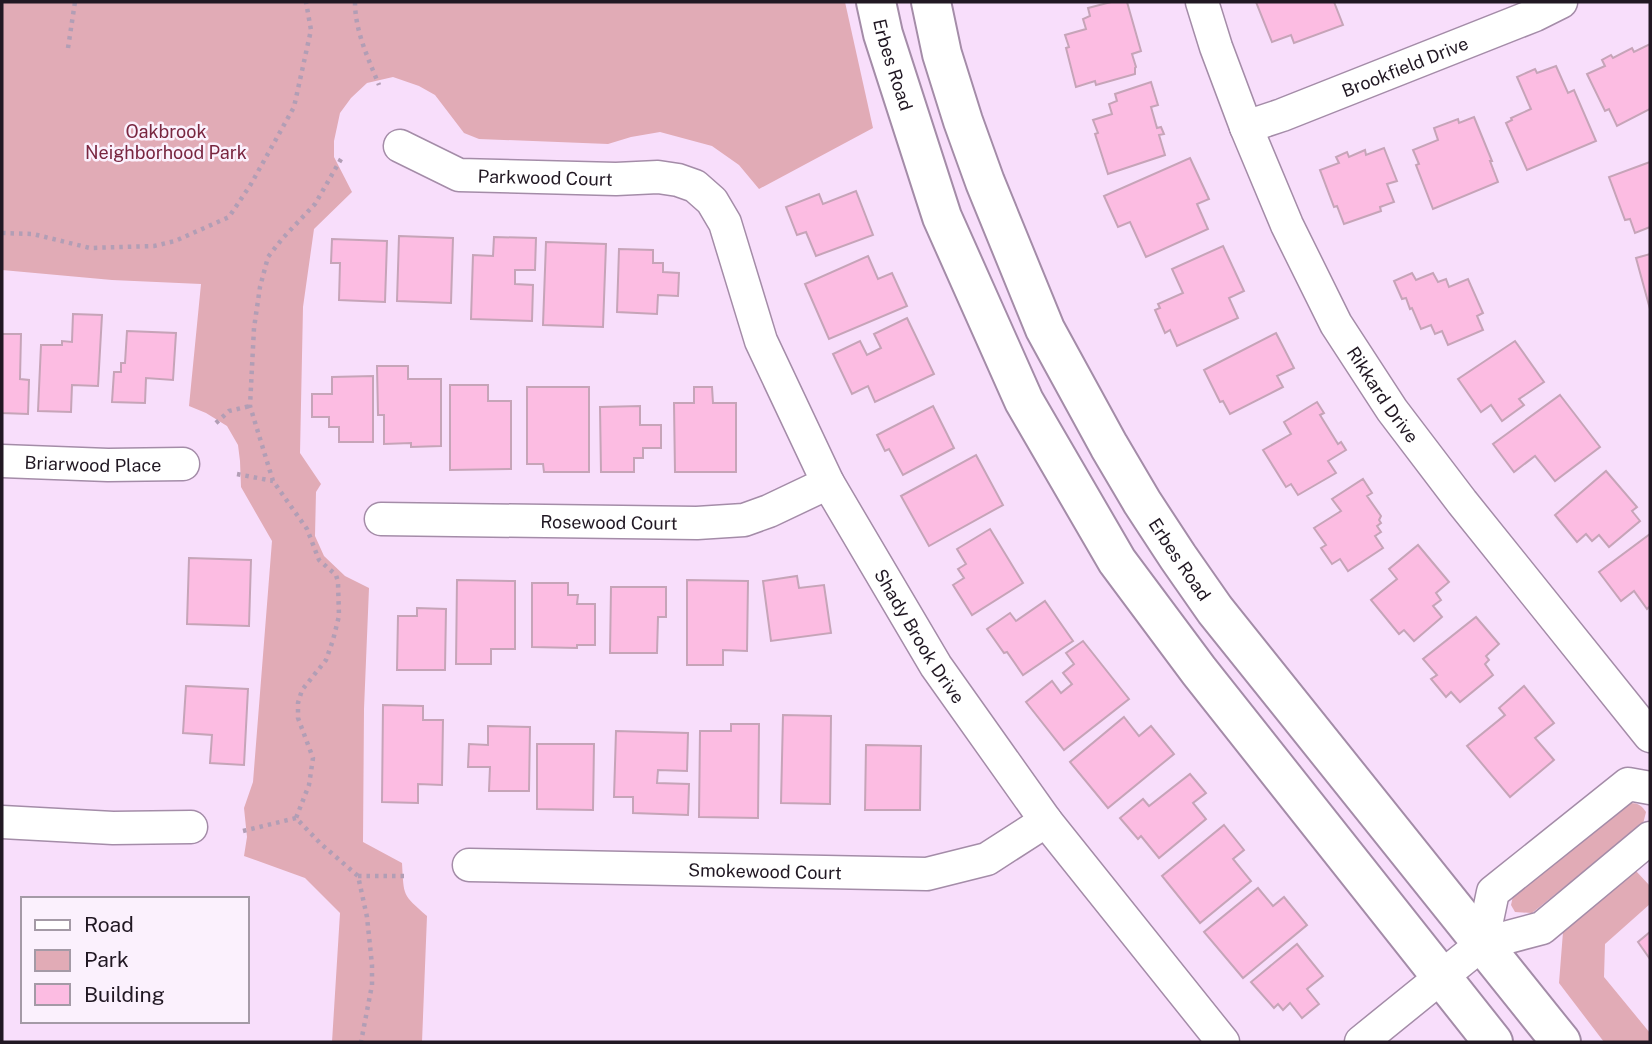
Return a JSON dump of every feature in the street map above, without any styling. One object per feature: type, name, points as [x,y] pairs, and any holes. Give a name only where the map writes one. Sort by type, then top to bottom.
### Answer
[{"type":"main road","name":"Erbes Road","points":[[876,2],[883,34],[942,217],[1024,401],[1117,561],[1199,671],[1493,1042]]},
{"type":"main road","name":"Erbes Road","points":[[931,2],[963,121],[1019,268],[1045,329],[1142,502],[1216,610],[1561,1042]]},
{"type":"street","name":"Rikkard Drive","points":[[1202,2],[1246,127],[1287,225],[1336,324],[1392,410],[1462,502],[1650,736]]},
{"type":"street","name":"Brookfield Drive","points":[[1246,127],[1535,15],[1560,2]]},
{"type":"street","name":"Parkwood Court","points":[[400,146],[459,175],[616,179],[658,177],[695,186]]},
{"type":"street","name":"Shady Brook Drive","points":[[695,186],[712,201],[725,223],[761,341],[828,483],[936,666],[1046,821],[1223,1042]]},
{"type":"street","name":"Briarwood Place","points":[[2,461],[108,466],[183,464]]},
{"type":"street","name":"Rosewood Court","points":[[381,519],[697,523],[744,520],[828,483]]},
{"type":"street","points":[[1482,944],[1493,892],[1628,784],[1650,788]]},
{"type":"street","name":"Smokewood Court","points":[[469,865],[927,874],[988,859],[1046,821]]},
{"type":"street","points":[[2,822],[113,828],[191,827]]},
{"type":"street","points":[[1361,1042],[1482,944],[1542,928],[1650,838]]},
{"type":"path","points":[[68,48],[75,2]]},
{"type":"path","points":[[2,233],[33,234],[90,248],[154,246],[175,241],[229,217],[251,184],[294,107],[312,30],[306,2]]},
{"type":"path","points":[[355,2],[360,38],[379,85]]},
{"type":"path","points":[[296,818],[309,785],[313,758],[298,718],[298,703],[302,690],[326,660],[333,640],[339,615],[338,582],[336,575],[319,560],[307,529],[274,481],[250,406],[254,328],[268,257],[315,204],[341,159]]},
{"type":"path","points":[[216,423],[229,411],[250,406]]},
{"type":"path","points":[[237,474],[274,481]]},
{"type":"path","points":[[243,831],[296,818]]},
{"type":"path","points":[[296,818],[358,876],[367,917],[372,965],[372,985],[361,1042]]},
{"type":"path","points":[[358,876],[408,876]]},
{"type":"green space","name":"Oakbrook Neighborhood Park","points":[[2,2],[845,2],[873,128],[759,189],[739,165],[712,146],[660,132],[608,144],[479,139],[464,133],[435,95],[393,77],[367,83],[340,113],[334,141],[334,157],[352,192],[314,229],[303,307],[300,453],[321,484],[316,492],[315,536],[324,556],[345,576],[369,588],[364,709],[363,842],[402,863],[406,894],[427,916],[422,1042],[332,1042],[340,913],[305,878],[244,856],[247,837],[244,808],[253,782],[272,541],[241,487],[238,445],[227,426],[189,406],[201,284],[112,280],[2,270]]},
{"type":"green space","points":[[1625,804],[1640,805],[1646,812],[1643,824],[1532,913],[1515,912],[1511,905],[1513,896]]},
{"type":"green space","points":[[1636,871],[1650,886],[1650,904],[1605,944],[1604,977],[1650,1033],[1650,1042],[1604,1042],[1559,983],[1563,932]]},
{"type":"building","points":[[1111,2],[1127,2],[1141,51],[1132,54],[1135,74],[1096,85],[1095,81],[1076,87],[1065,35],[1086,29],[1083,19],[1090,16],[1088,8]]},
{"type":"building","points":[[1256,2],[1334,2],[1343,25],[1294,43],[1291,35],[1272,42]]},
{"type":"building","points":[[1650,44],[1650,109],[1617,126],[1609,109],[1605,111],[1587,74],[1605,66],[1602,60],[1611,55],[1613,58],[1632,48],[1634,52]]},
{"type":"building","points":[[1556,66],[1568,93],[1574,90],[1596,141],[1527,170],[1506,123],[1531,109],[1517,77],[1535,69],[1537,73]]},
{"type":"building","points":[[1151,82],[1158,105],[1151,107],[1157,128],[1161,127],[1164,134],[1159,135],[1165,155],[1108,174],[1093,120],[1112,114],[1109,104],[1117,101],[1115,94]]},
{"type":"building","points":[[1474,117],[1498,182],[1433,209],[1413,150],[1438,140],[1434,128],[1458,119],[1459,123]]},
{"type":"building","points":[[1384,148],[1397,181],[1387,184],[1394,202],[1380,207],[1381,211],[1344,224],[1337,206],[1334,207],[1320,170],[1339,163],[1336,157],[1347,152],[1349,157],[1365,150],[1366,155]]},
{"type":"building","points":[[1190,158],[1209,199],[1197,204],[1208,229],[1146,257],[1130,222],[1118,227],[1104,196]]},
{"type":"building","points":[[1650,162],[1650,227],[1635,233],[1630,219],[1625,220],[1609,177]]},
{"type":"building","points":[[856,191],[873,235],[816,256],[806,232],[797,235],[786,207],[819,194],[823,204]]},
{"type":"building","points":[[399,236],[453,238],[451,303],[397,301]]},
{"type":"building","points":[[494,237],[536,238],[535,270],[515,270],[515,284],[533,285],[532,321],[471,319],[473,255],[493,256]]},
{"type":"building","points":[[332,239],[387,241],[385,302],[339,300],[340,263],[331,263]]},
{"type":"building","points":[[546,242],[606,244],[603,327],[543,325]]},
{"type":"building","points":[[1223,246],[1244,291],[1229,298],[1238,318],[1177,346],[1170,330],[1165,333],[1155,310],[1160,308],[1158,304],[1183,293],[1172,269]]},
{"type":"building","points":[[619,249],[653,250],[653,263],[663,263],[663,272],[679,273],[678,296],[658,295],[657,314],[617,312]]},
{"type":"building","points":[[1650,254],[1650,309],[1636,258]]},
{"type":"building","points":[[868,256],[878,279],[892,273],[907,306],[829,339],[805,284]]},
{"type":"building","points":[[1412,273],[1416,280],[1433,273],[1438,282],[1446,279],[1449,287],[1468,279],[1483,313],[1477,316],[1483,330],[1448,345],[1442,331],[1435,334],[1431,325],[1421,329],[1412,308],[1410,309],[1406,298],[1402,299],[1394,281]]},
{"type":"building","points":[[73,314],[102,315],[98,386],[72,385],[71,412],[38,411],[41,345],[72,342]]},
{"type":"building","points":[[907,318],[934,374],[875,402],[868,386],[852,394],[833,354],[860,341],[867,355],[881,348],[874,334]]},
{"type":"building","points":[[127,331],[176,333],[173,380],[146,378],[145,403],[112,402],[114,372],[121,372],[121,363],[125,363]]},
{"type":"building","points":[[1276,333],[1294,368],[1277,376],[1283,387],[1230,414],[1223,401],[1220,402],[1204,370]]},
{"type":"building","points":[[2,334],[21,334],[20,379],[29,380],[28,414],[2,413]]},
{"type":"building","points":[[1515,341],[1544,382],[1519,399],[1524,405],[1502,421],[1491,405],[1481,412],[1458,379]]},
{"type":"building","points":[[377,366],[408,366],[408,379],[441,379],[441,446],[384,444],[384,415],[378,415]]},
{"type":"building","points":[[373,376],[373,442],[339,442],[339,427],[329,427],[329,417],[312,417],[312,394],[332,394],[332,377]]},
{"type":"building","points":[[450,385],[488,385],[488,401],[511,401],[511,469],[450,470]]},
{"type":"building","points":[[527,387],[589,387],[589,472],[544,472],[543,464],[527,464]]},
{"type":"building","points":[[694,387],[712,387],[713,403],[736,403],[736,472],[675,472],[674,403],[694,403]]},
{"type":"building","points":[[1560,395],[1600,447],[1555,481],[1535,456],[1514,472],[1493,444]]},
{"type":"building","points":[[1317,402],[1324,413],[1320,415],[1338,444],[1341,442],[1346,450],[1328,461],[1336,473],[1298,495],[1291,484],[1286,487],[1263,450],[1291,434],[1284,422]]},
{"type":"building","points":[[640,406],[640,425],[661,425],[661,448],[643,448],[643,458],[634,458],[634,472],[601,472],[600,407]]},
{"type":"building","points":[[933,406],[954,448],[903,475],[889,449],[885,451],[877,435]]},
{"type":"building","points":[[976,455],[1003,505],[929,546],[901,496]]},
{"type":"building","points":[[1606,471],[1637,507],[1632,511],[1640,521],[1609,547],[1599,535],[1592,541],[1586,534],[1577,542],[1555,515]]},
{"type":"building","points":[[1363,479],[1372,493],[1367,496],[1381,516],[1381,523],[1377,526],[1381,532],[1375,536],[1383,548],[1348,571],[1340,559],[1332,564],[1321,548],[1326,545],[1314,528],[1341,511],[1332,499]]},
{"type":"building","points":[[990,529],[1023,583],[972,615],[953,585],[964,578],[958,569],[966,564],[957,549]]},
{"type":"building","points":[[1650,534],[1650,606],[1647,609],[1634,591],[1621,601],[1599,572]]},
{"type":"building","points":[[1418,545],[1449,582],[1436,593],[1441,600],[1433,606],[1442,617],[1414,641],[1404,630],[1399,634],[1371,600],[1397,579],[1389,569]]},
{"type":"building","points":[[189,558],[251,560],[249,626],[187,624]]},
{"type":"building","points":[[797,576],[799,588],[824,585],[831,633],[771,641],[763,581]]},
{"type":"building","points":[[457,580],[515,581],[515,649],[491,649],[491,664],[456,664]]},
{"type":"building","points":[[687,580],[748,581],[747,651],[723,650],[723,665],[687,665]]},
{"type":"building","points":[[532,583],[568,583],[568,595],[578,595],[577,604],[595,604],[595,645],[577,645],[577,648],[532,647]]},
{"type":"building","points":[[611,587],[666,587],[666,617],[658,617],[657,653],[610,653]]},
{"type":"building","points":[[1045,601],[1073,641],[1023,675],[987,629],[1010,613],[1016,621]]},
{"type":"building","points":[[417,608],[446,609],[445,670],[397,670],[398,616],[417,616]]},
{"type":"building","points":[[1476,617],[1499,644],[1486,656],[1489,660],[1485,664],[1493,675],[1460,702],[1451,692],[1446,697],[1431,679],[1437,675],[1423,659]]},
{"type":"building","points":[[1083,641],[1129,699],[1064,750],[1026,702],[1052,681],[1061,693],[1072,684],[1063,673],[1074,664],[1066,653]]},
{"type":"building","points":[[186,686],[248,689],[244,765],[210,763],[212,735],[183,733]]},
{"type":"building","points":[[1524,686],[1554,723],[1535,738],[1554,760],[1510,797],[1467,746],[1505,715],[1499,708]]},
{"type":"building","points":[[383,705],[423,706],[423,720],[443,720],[442,785],[418,784],[418,803],[382,802]]},
{"type":"building","points":[[783,715],[831,716],[830,804],[781,803]]},
{"type":"building","points":[[1124,717],[1139,736],[1151,726],[1174,754],[1108,808],[1070,762]]},
{"type":"building","points":[[731,724],[759,724],[758,818],[699,817],[700,731],[731,731]]},
{"type":"building","points":[[488,726],[530,727],[529,791],[489,791],[490,767],[468,767],[469,744],[488,745]]},
{"type":"building","points":[[616,731],[688,733],[687,771],[658,770],[657,783],[689,784],[688,815],[633,813],[633,797],[614,797]]},
{"type":"building","points":[[537,744],[594,744],[593,810],[537,809]]},
{"type":"building","points":[[866,745],[921,746],[920,810],[865,810]]},
{"type":"building","points":[[1190,774],[1206,793],[1193,803],[1206,819],[1159,858],[1141,836],[1138,839],[1120,818],[1143,799],[1149,806]]},
{"type":"building","points":[[1224,825],[1244,850],[1233,859],[1251,881],[1200,923],[1162,876]]},
{"type":"building","points":[[1258,888],[1273,906],[1284,897],[1307,925],[1243,978],[1204,932]]},
{"type":"building","points":[[1650,932],[1650,959],[1638,942]]},
{"type":"building","points":[[1297,944],[1323,976],[1307,989],[1319,1004],[1302,1018],[1290,1003],[1283,1010],[1278,1004],[1274,1008],[1251,982]]}]
